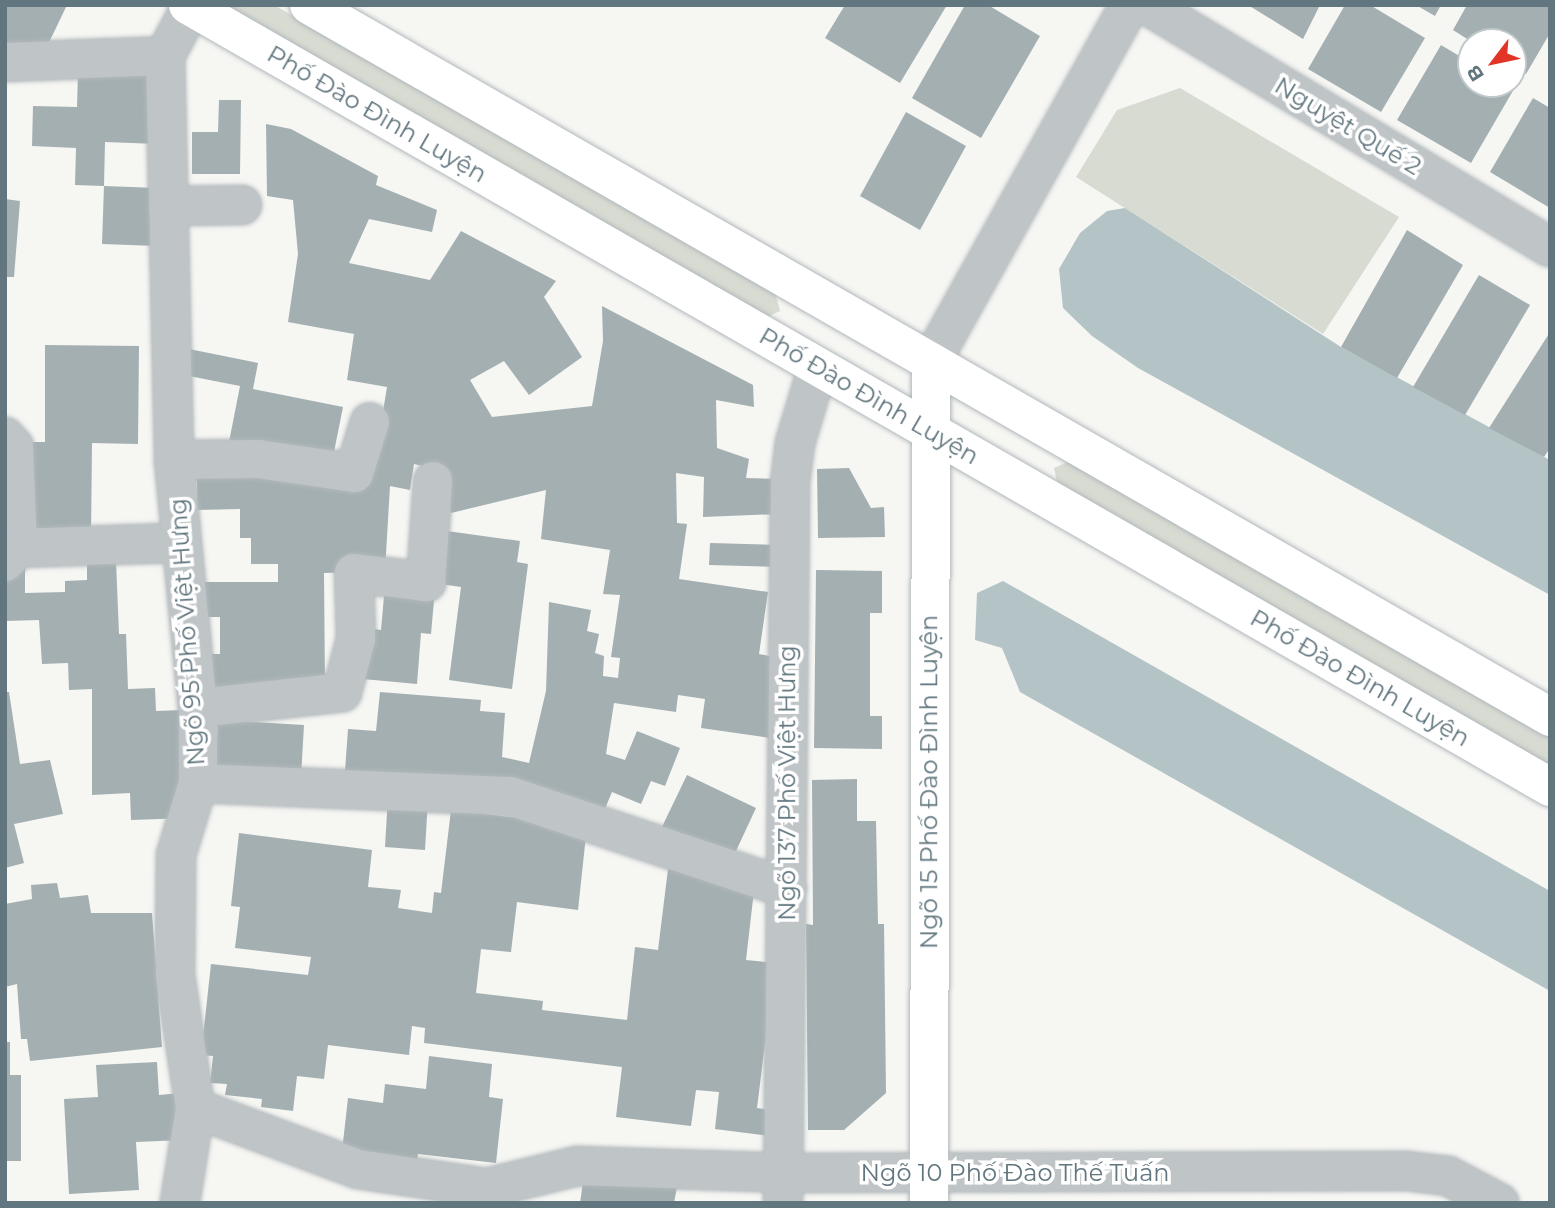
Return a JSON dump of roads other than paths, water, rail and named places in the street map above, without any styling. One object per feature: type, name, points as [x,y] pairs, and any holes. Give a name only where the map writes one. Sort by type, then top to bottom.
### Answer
[{"type":"main road","points":[[309,5],[1550,717]]},
{"type":"main road","name":"Phố Đào Đình Luyện","points":[[190,6],[1550,787]]},
{"type":"main road","name":"Ngõ 15 Phố Đào Đình Luyện","points":[[929,1188],[931,362]]},
{"type":"street","points":[[931,362],[1130,5]]},
{"type":"street","name":"Nguyệt Quế 2","points":[[1147,5],[1550,247]]},
{"type":"street","points":[[5,62],[165,56],[190,6]]},
{"type":"street","name":"Ngõ 95 Phố Việt Hưng","points":[[165,56],[174,460],[179,543],[198,708],[198,783],[176,868],[176,975],[195,1108],[180,1203]]},
{"type":"street","points":[[168,206],[242,205]]},
{"type":"street","name":"Ngõ 137 Phố Việt Hưng","points":[[784,1188],[790,483],[795,443],[818,367]]},
{"type":"street","points":[[174,460],[258,458],[354,473],[370,422]]},
{"type":"street","points":[[5,437],[14,447],[12,555],[179,543]]},
{"type":"street","points":[[198,708],[342,692],[356,639],[354,573],[426,582],[433,481]]},
{"type":"street","points":[[198,783],[510,796],[787,888]]},
{"type":"street","name":"Ngõ 10 Phố Đào Thế Tuấn","points":[[195,1108],[358,1169],[438,1193],[487,1188],[577,1167],[784,1188],[1245,1187],[1429,1172],[1448,1176],[1499,1203]]}]
